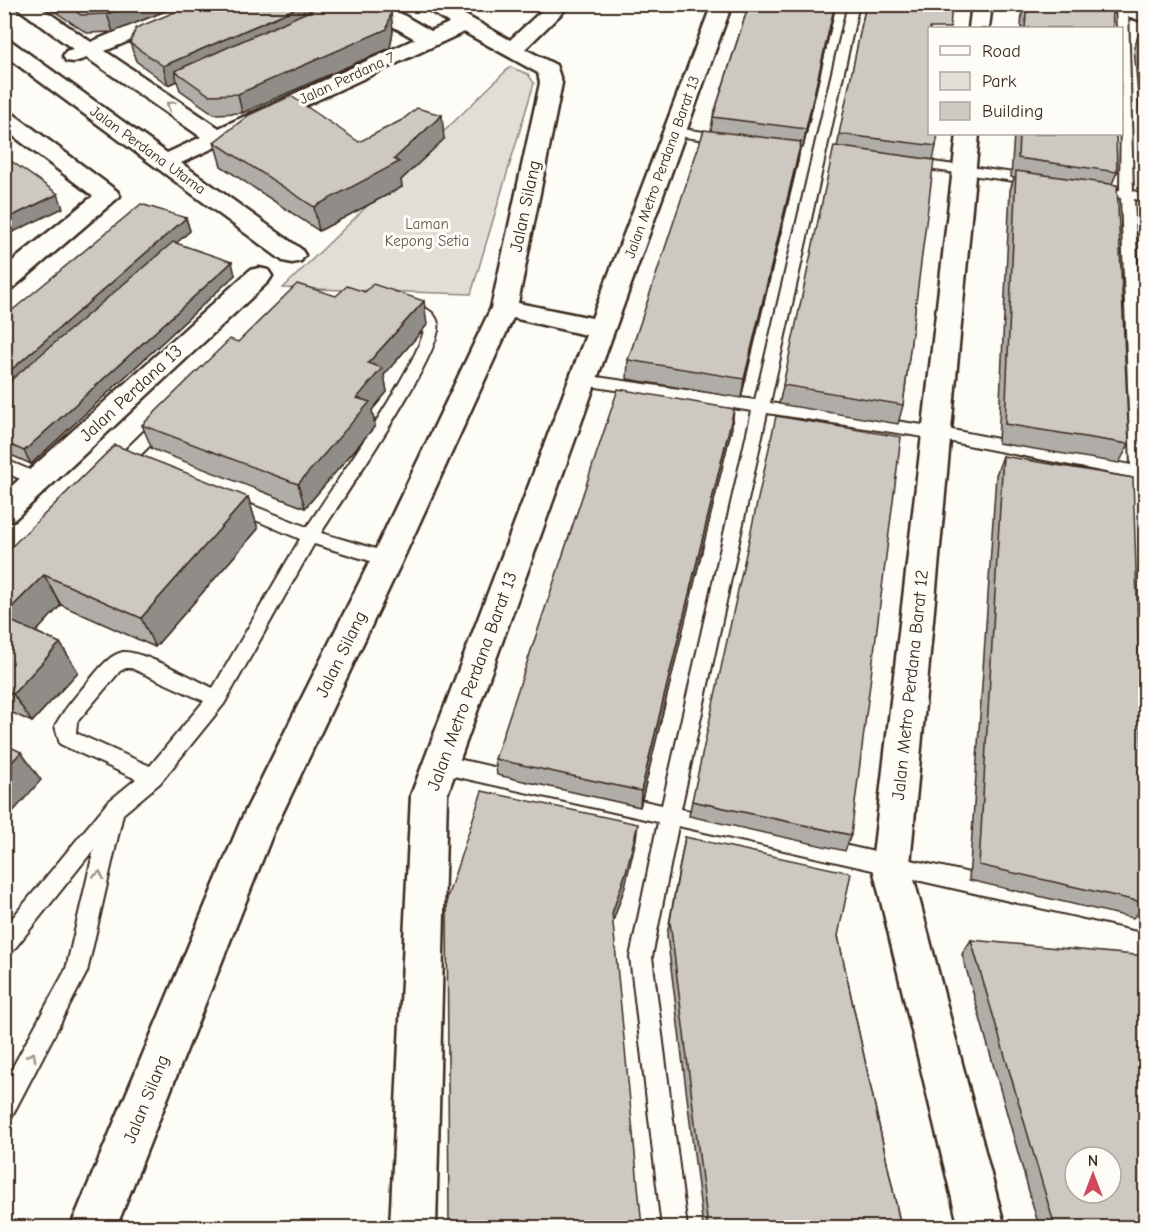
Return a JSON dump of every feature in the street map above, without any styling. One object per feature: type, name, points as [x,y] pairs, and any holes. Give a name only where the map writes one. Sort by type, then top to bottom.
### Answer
[{"type":"street","points":[[22,4],[218,138]]},
{"type":"street","points":[[39,70],[201,4]]},
{"type":"street","points":[[368,4],[430,39]]},
{"type":"street","points":[[429,4],[512,50],[561,4]]},
{"type":"street","name":"Jalan Metro Perdana Barat 13","points":[[413,1227],[429,795],[722,4]]},
{"type":"street","points":[[979,27],[982,4]]},
{"type":"street","points":[[1115,7],[1146,16]]},
{"type":"street","name":"Jalan Perdana 7","points":[[165,162],[464,24]]},
{"type":"street","name":"Jalan Perdana Utama","points":[[4,45],[292,255]]},
{"type":"street","name":"Jalan Silang","points":[[93,1227],[255,830],[387,559],[504,308],[551,82],[548,70],[512,50]]},
{"type":"street","points":[[4,118],[108,196],[4,282]]},
{"type":"street","name":"Jalan Metro Perdana Barat 12","points":[[968,135],[891,864],[982,1227]]},
{"type":"street","name":"Jalan Perdana 13","points":[[4,511],[259,276]]},
{"type":"street","points":[[504,308],[601,329]]},
{"type":"lane","points":[[675,1227],[641,957],[670,815],[761,407],[854,4]]},
{"type":"lane","points":[[1115,7],[1116,27]]},
{"type":"lane","points":[[675,132],[742,141]]},
{"type":"lane","points":[[1123,132],[1143,473],[1146,628]]},
{"type":"lane","points":[[898,161],[1046,182]]},
{"type":"lane","points":[[1104,191],[1146,197]]},
{"type":"lane","points":[[4,945],[115,808],[153,777],[217,698],[310,536],[412,376],[432,333],[431,322],[422,311],[390,305]]},
{"type":"lane","points":[[583,380],[936,433],[1143,473]]},
{"type":"lane","points":[[101,484],[177,410]]},
{"type":"lane","points":[[126,459],[147,468]]},
{"type":"lane","points":[[4,465],[38,480]]},
{"type":"lane","points":[[213,495],[310,536],[387,559]]},
{"type":"lane","points":[[153,777],[67,738],[65,726],[70,716],[113,666],[123,660],[133,660],[217,698]]},
{"type":"lane","points":[[440,764],[1146,922]]},
{"type":"lane","points":[[4,1108],[75,972],[115,808]]},
{"type":"green space","name":"Laman Kepong Setia","points":[[510,67],[528,74],[534,83],[471,294],[283,288]]},
{"type":"building","points":[[65,4],[132,4],[107,14],[81,15]]},
{"type":"building","points":[[194,4],[306,4],[163,66],[130,43],[136,28]]},
{"type":"building","points":[[325,4],[378,4],[391,12],[387,29],[238,94],[209,95],[175,71]]},
{"type":"building","points":[[749,4],[835,4],[806,129],[713,117]]},
{"type":"building","points":[[866,4],[952,4],[950,27],[928,27],[928,135],[938,135],[936,146],[839,134]]},
{"type":"building","points":[[1027,4],[1112,4],[1113,27],[1025,27]]},
{"type":"building","points":[[1141,28],[1146,29],[1146,76]]},
{"type":"building","points":[[291,96],[359,142],[402,120],[417,108],[442,115],[394,159],[399,162],[314,207],[214,142],[249,115]]},
{"type":"building","points":[[704,130],[801,142],[744,379],[628,360]]},
{"type":"building","points":[[1019,135],[1116,135],[1117,172],[1018,158]]},
{"type":"building","points":[[834,146],[934,160],[903,405],[783,385]]},
{"type":"building","points":[[4,156],[58,194],[4,220]]},
{"type":"building","points":[[1016,171],[1117,185],[1129,444],[1005,424]]},
{"type":"building","points":[[141,204],[186,218],[4,376],[4,317]]},
{"type":"building","points":[[173,242],[232,262],[24,451],[4,442],[4,386]]},
{"type":"building","points":[[297,284],[336,296],[347,286],[365,292],[373,284],[424,301],[368,363],[382,368],[357,398],[370,402],[298,484],[142,425],[230,339],[238,342]]},
{"type":"building","points":[[618,389],[734,409],[641,791],[495,759]]},
{"type":"building","points":[[776,416],[901,437],[851,835],[692,801]]},
{"type":"building","points":[[115,445],[248,497],[141,618],[44,575],[4,615],[4,554]]},
{"type":"building","points":[[1003,456],[1133,478],[1146,903],[979,865]]},
{"type":"building","points":[[4,618],[60,643],[13,694],[4,690]]},
{"type":"building","points":[[4,744],[21,752],[4,771]]},
{"type":"building","points":[[482,791],[638,824],[626,872],[612,913],[642,1227],[449,1227],[447,898]]},
{"type":"building","points":[[685,837],[851,873],[838,936],[901,1227],[708,1227],[670,921]]},
{"type":"building","points":[[971,940],[1146,956],[1146,1227],[1055,1227]]}]
